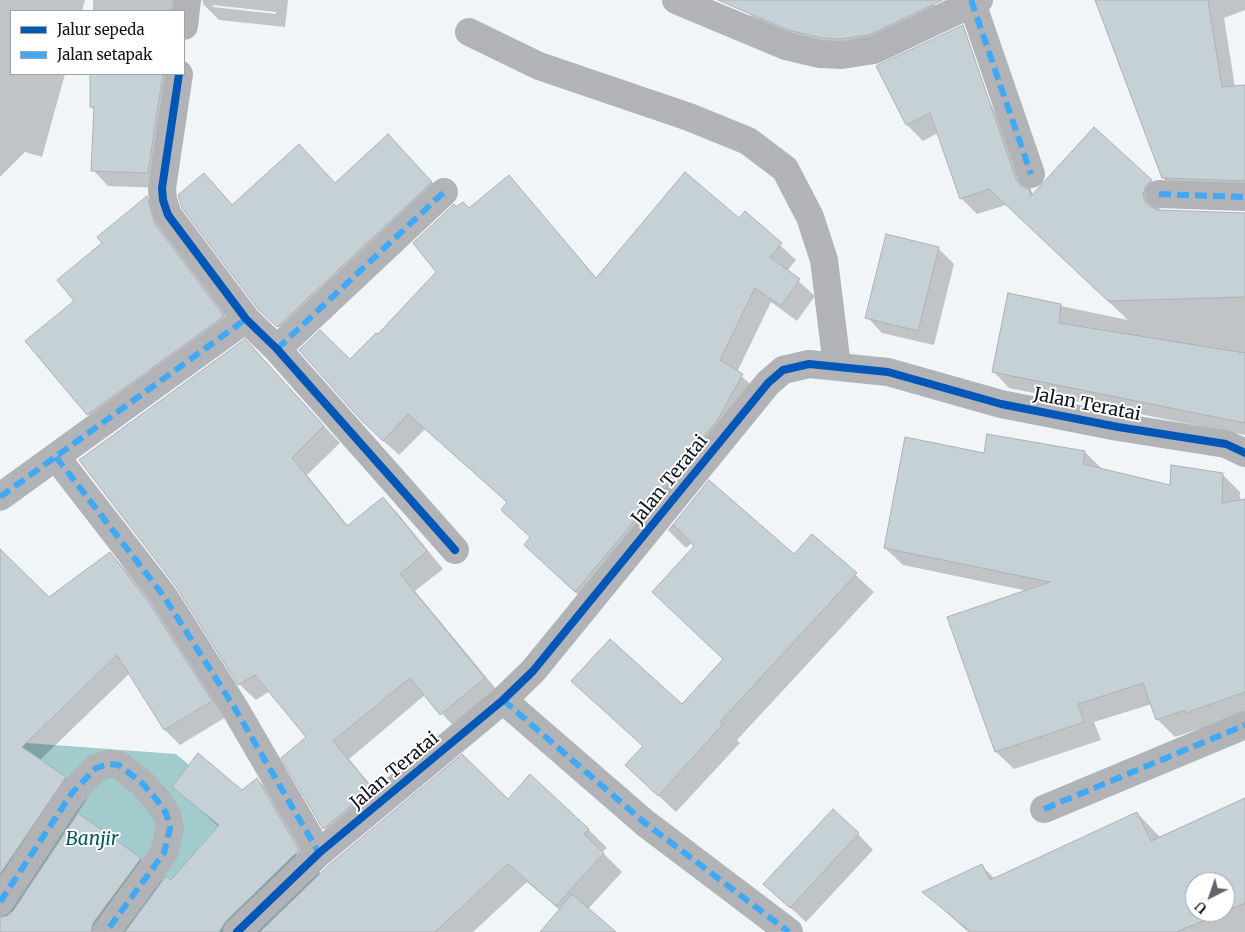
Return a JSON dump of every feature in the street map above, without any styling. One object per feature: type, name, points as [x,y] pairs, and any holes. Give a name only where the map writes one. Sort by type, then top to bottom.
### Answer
[{"type":"street","points":[[185,17],[187,0]]},
{"type":"street","points":[[676,0],[786,46],[842,56],[874,50],[974,1],[1031,174]]},
{"type":"street","points":[[469,32],[539,66],[689,117],[748,141],[785,169],[810,217],[824,260],[837,366]]},
{"type":"street","points":[[178,75],[162,188],[163,200],[168,214],[246,319],[277,349],[455,550]]},
{"type":"street","points":[[277,349],[444,192]]},
{"type":"street","points":[[1159,194],[1245,197]]},
{"type":"street","points":[[0,497],[246,319]]},
{"type":"street","name":"Jalan Teratai","points":[[237,932],[319,853],[503,700],[533,671],[768,383],[784,370],[809,364],[888,372],[1001,404],[1118,427],[1226,444],[1245,453]]},
{"type":"street","points":[[56,457],[163,595],[234,707],[319,853]]},
{"type":"street","points":[[503,700],[645,823],[790,932]]},
{"type":"street","points":[[1044,809],[1245,725]]},
{"type":"street","points":[[0,902],[72,793],[86,776],[96,768],[109,764],[119,764],[142,783],[157,800],[166,813],[170,828],[164,854],[106,932]]},
{"type":"water","name":"Banjir","points":[[0,741],[176,754],[389,932],[0,932]]},
{"type":"building","points":[[718,0],[943,0],[869,35],[841,39],[822,38],[788,30]]},
{"type":"building","points":[[1095,0],[1208,0],[1222,87],[1245,85],[1245,181],[1162,178]]},
{"type":"building","points":[[963,25],[1016,179],[1021,186],[1029,189],[1031,196],[1094,127],[1152,180],[1146,186],[1143,194],[1145,202],[1151,207],[1158,210],[1245,213],[1245,297],[1108,301],[989,189],[960,199],[930,113],[906,125],[876,66]]},
{"type":"building","points":[[90,75],[163,75],[148,173],[91,171],[94,107],[90,107]]},
{"type":"building","points":[[388,134],[432,182],[277,327],[258,309],[182,208],[178,195],[204,173],[232,205],[299,144],[335,183]]},
{"type":"building","points":[[685,172],[739,218],[745,211],[782,243],[770,257],[800,279],[781,306],[755,288],[720,360],[743,374],[717,421],[575,592],[524,545],[530,537],[501,510],[507,502],[408,414],[383,441],[361,420],[299,350],[320,330],[350,359],[376,333],[378,334],[436,272],[413,243],[454,204],[456,207],[463,202],[469,208],[509,175],[596,278]]},
{"type":"building","points":[[147,196],[155,224],[224,316],[87,415],[25,341],[74,301],[57,280],[102,243],[97,237]]},
{"type":"building","points":[[886,234],[939,247],[918,331],[865,318]]},
{"type":"building","points":[[1008,293],[1061,304],[1059,323],[1245,353],[1245,423],[992,372]]},
{"type":"building","points":[[245,339],[324,426],[292,458],[347,526],[383,497],[427,551],[400,574],[485,678],[440,715],[410,678],[333,741],[372,788],[323,829],[281,758],[306,737],[255,675],[238,685],[175,585],[79,460]]},
{"type":"building","points":[[987,434],[1085,451],[1083,464],[1170,485],[1171,465],[1223,473],[1222,503],[1245,499],[1245,692],[1186,713],[1185,710],[1156,720],[1143,683],[1078,704],[1084,722],[995,752],[947,617],[1050,582],[884,548],[905,437],[984,453]]},
{"type":"building","points":[[709,480],[794,554],[812,534],[857,573],[720,722],[723,724],[658,796],[625,765],[643,746],[571,681],[610,639],[682,704],[723,659],[652,592],[694,546],[674,525],[668,531]]},
{"type":"building","points":[[0,549],[49,597],[110,552],[150,604],[212,701],[164,730],[117,655],[22,747],[66,777],[0,874]]},
{"type":"building","points":[[198,753],[242,790],[257,778],[299,850],[226,921],[219,932],[125,932],[166,876],[171,880],[219,825],[172,787]]},
{"type":"building","points":[[462,754],[508,799],[530,774],[589,829],[584,834],[604,853],[556,906],[508,864],[435,932],[260,932],[329,865]]},
{"type":"building","points":[[1245,798],[1245,903],[1235,908],[1235,872],[1185,872],[1185,922],[1200,922],[1176,932],[971,932],[922,892],[982,864],[990,880],[1137,812],[1151,841]]},
{"type":"building","points":[[833,809],[859,833],[790,908],[763,884]]},
{"type":"building","points":[[78,813],[141,858],[93,923],[91,932],[0,932],[0,917],[7,916],[13,911]]},
{"type":"building","points":[[572,894],[616,932],[540,932]]},
{"type":"marked path","points":[[971,0],[1031,174]]},
{"type":"marked path","points":[[277,349],[444,192]]},
{"type":"marked path","points":[[1159,194],[1245,197]]},
{"type":"marked path","points":[[0,497],[246,319]]},
{"type":"marked path","points":[[56,457],[163,595],[234,707],[319,853]]},
{"type":"marked path","points":[[503,700],[645,823],[789,932]]},
{"type":"marked path","points":[[1044,809],[1245,725]]},
{"type":"marked path","points":[[0,902],[72,793],[96,768],[109,764],[119,765],[142,783],[157,800],[166,813],[170,828],[164,853],[106,932]]},
{"type":"cycle path","points":[[179,75],[162,188],[163,200],[168,215],[246,319],[277,349],[455,550]]},
{"type":"cycle path","points":[[237,932],[319,853],[503,700],[533,671],[768,383],[783,370],[809,364],[888,372],[1001,404],[1118,427],[1226,444],[1245,453]]}]
